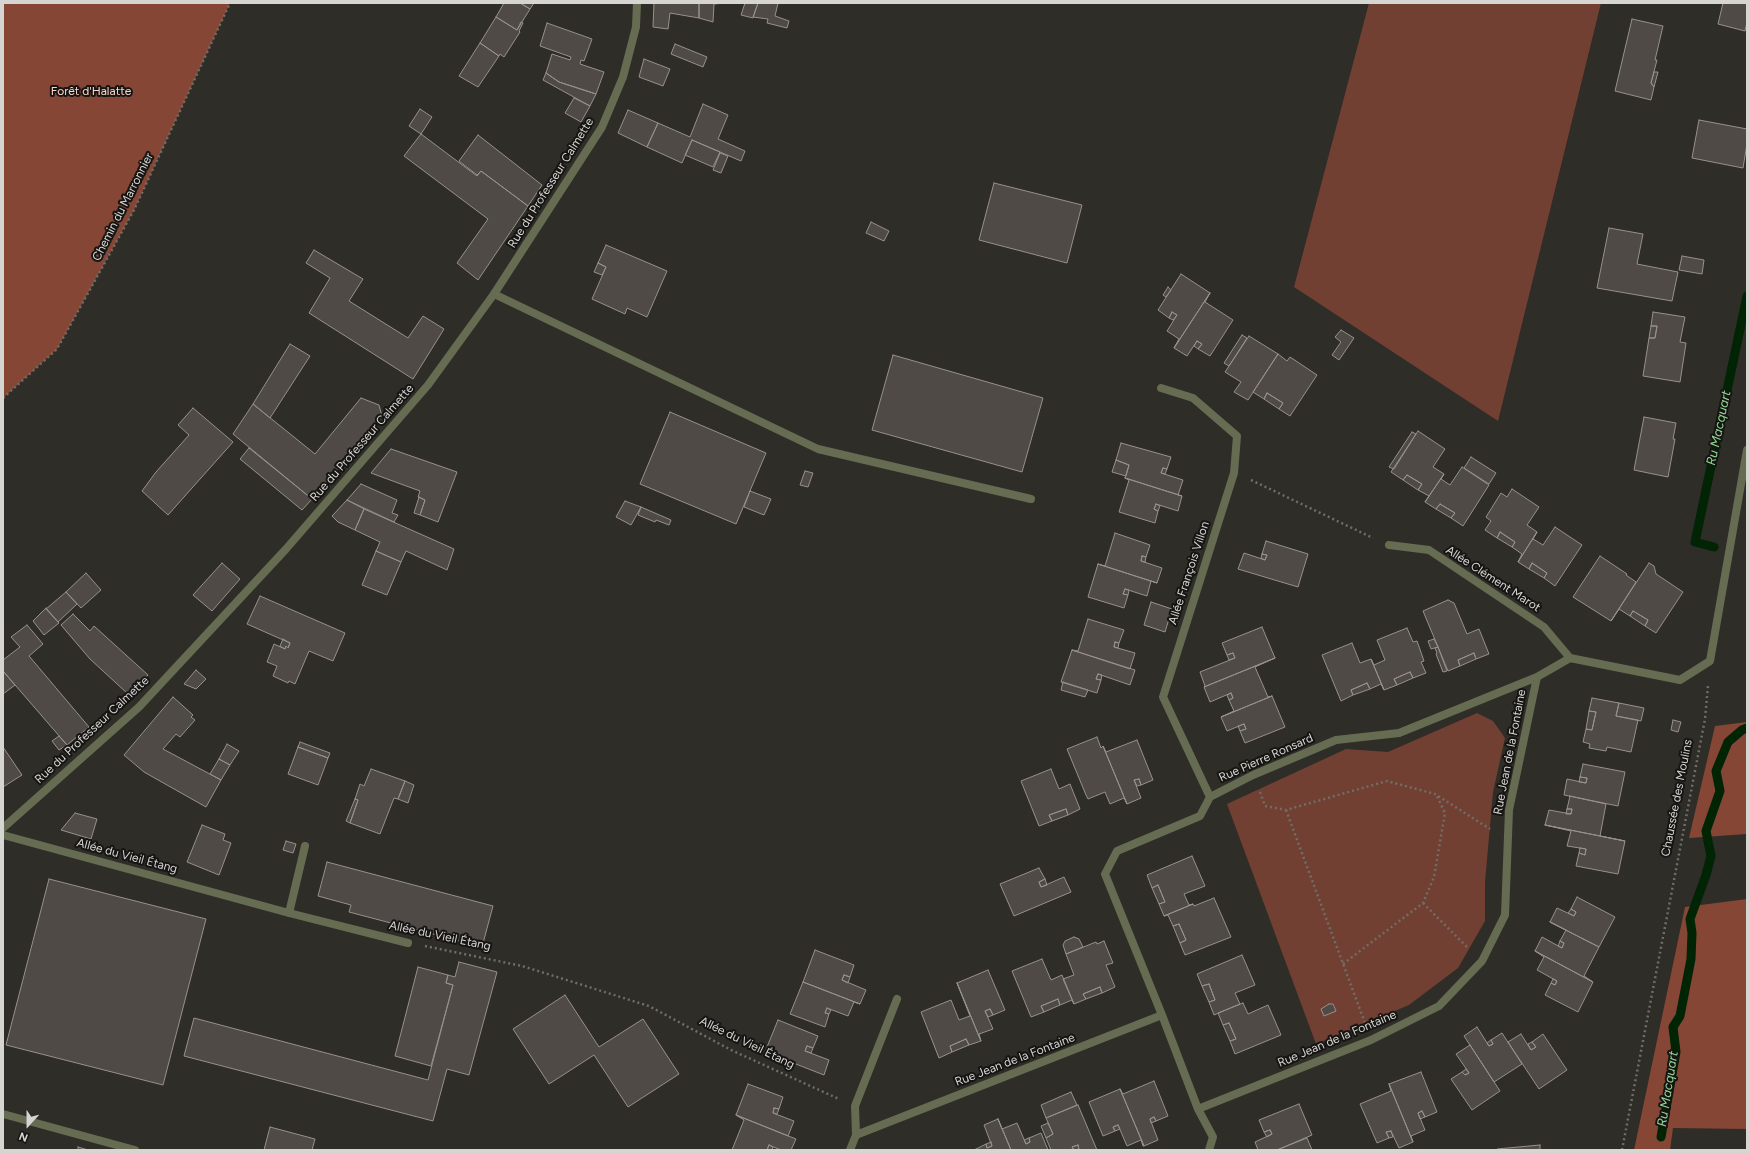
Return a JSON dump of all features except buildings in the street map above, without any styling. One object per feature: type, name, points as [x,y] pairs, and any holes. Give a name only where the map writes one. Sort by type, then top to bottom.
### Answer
[{"type":"street","name":"Rue du Professeur Calmette","points":[[3,828],[139,707],[286,549],[428,385],[494,294],[602,127],[623,77],[636,26],[637,3]]},
{"type":"street","points":[[494,294],[818,449],[1031,499]]},
{"type":"street","name":"Allée François Villon","points":[[1161,388],[1193,398],[1237,436],[1234,473],[1162,697],[1210,797]]},
{"type":"street","points":[[1570,658],[1680,680],[1710,661],[1747,450]]},
{"type":"street","name":"Allée Clément Marot","points":[[1389,545],[1429,550],[1544,627],[1570,658]]},
{"type":"street","name":"Rue Jean de la Fontaine","points":[[1198,1108],[1371,1040],[1439,1006],[1482,961],[1505,915],[1509,810],[1537,677],[1570,658]]},
{"type":"street","name":"Rue Pierre Ronsard","points":[[1162,1015],[1105,874],[1117,851],[1200,816],[1210,797],[1253,775],[1336,740],[1399,733],[1537,677]]},
{"type":"street","name":"Allée du Vieil Étang","points":[[3,835],[289,913],[408,943]]},
{"type":"street","points":[[289,913],[305,846]]},
{"type":"street","points":[[850,1150],[856,1135],[855,1106],[897,999]]},
{"type":"street","points":[[1162,1015],[1198,1108],[1213,1136],[1210,1150]]},
{"type":"street","name":"Rue Jean de la Fontaine","points":[[856,1135],[1162,1015]]},
{"type":"street","points":[[3,1114],[135,1150]]},
{"type":"path","name":"Chemin du Marronnier","points":[[3,398],[57,349],[134,210],[230,3]]},
{"type":"path","points":[[1234,473],[1389,545]]},
{"type":"path","name":"Chaussée des Moulins","points":[[1622,1150],[1705,719],[1710,661]]},
{"type":"path","points":[[1253,775],[1265,806],[1286,810],[1387,781],[1436,794],[1507,840]]},
{"type":"path","points":[[1343,964],[1423,903],[1434,877],[1446,813],[1436,794]]},
{"type":"path","points":[[1286,810],[1371,1040]]},
{"type":"path","points":[[1423,903],[1482,961]]},
{"type":"path","name":"Allée du Vieil Étang","points":[[408,943],[522,966],[649,1006],[731,1050],[855,1106]]},
{"type":"shaded area","points":[[1369,3],[1601,3],[1498,421],[1294,287]]},
{"type":"shaded area","points":[[1477,713],[1493,721],[1505,738],[1493,792],[1485,882],[1485,921],[1458,968],[1409,1005],[1316,1044],[1227,804],[1346,749],[1388,752]]},
{"type":"green space","name":"Forêt d'Halatte","points":[[3,3],[230,3],[134,210],[57,349],[3,398]]},
{"type":"green space","points":[[1747,722],[1747,834],[1689,838],[1715,726]]},
{"type":"green space","points":[[1747,899],[1747,1129],[1673,1128],[1670,1150],[1634,1150],[1685,907]]},
{"type":"waterway","name":"Ru Macquart","points":[[1714,547],[1695,542],[1747,296]]},
{"type":"waterway","name":"Ru Macquart","points":[[1661,1137],[1676,1052],[1673,1027],[1680,1016],[1691,959],[1692,933],[1690,919],[1706,875],[1711,856],[1706,831],[1720,791],[1716,771],[1728,742],[1742,730],[1747,728]]}]
